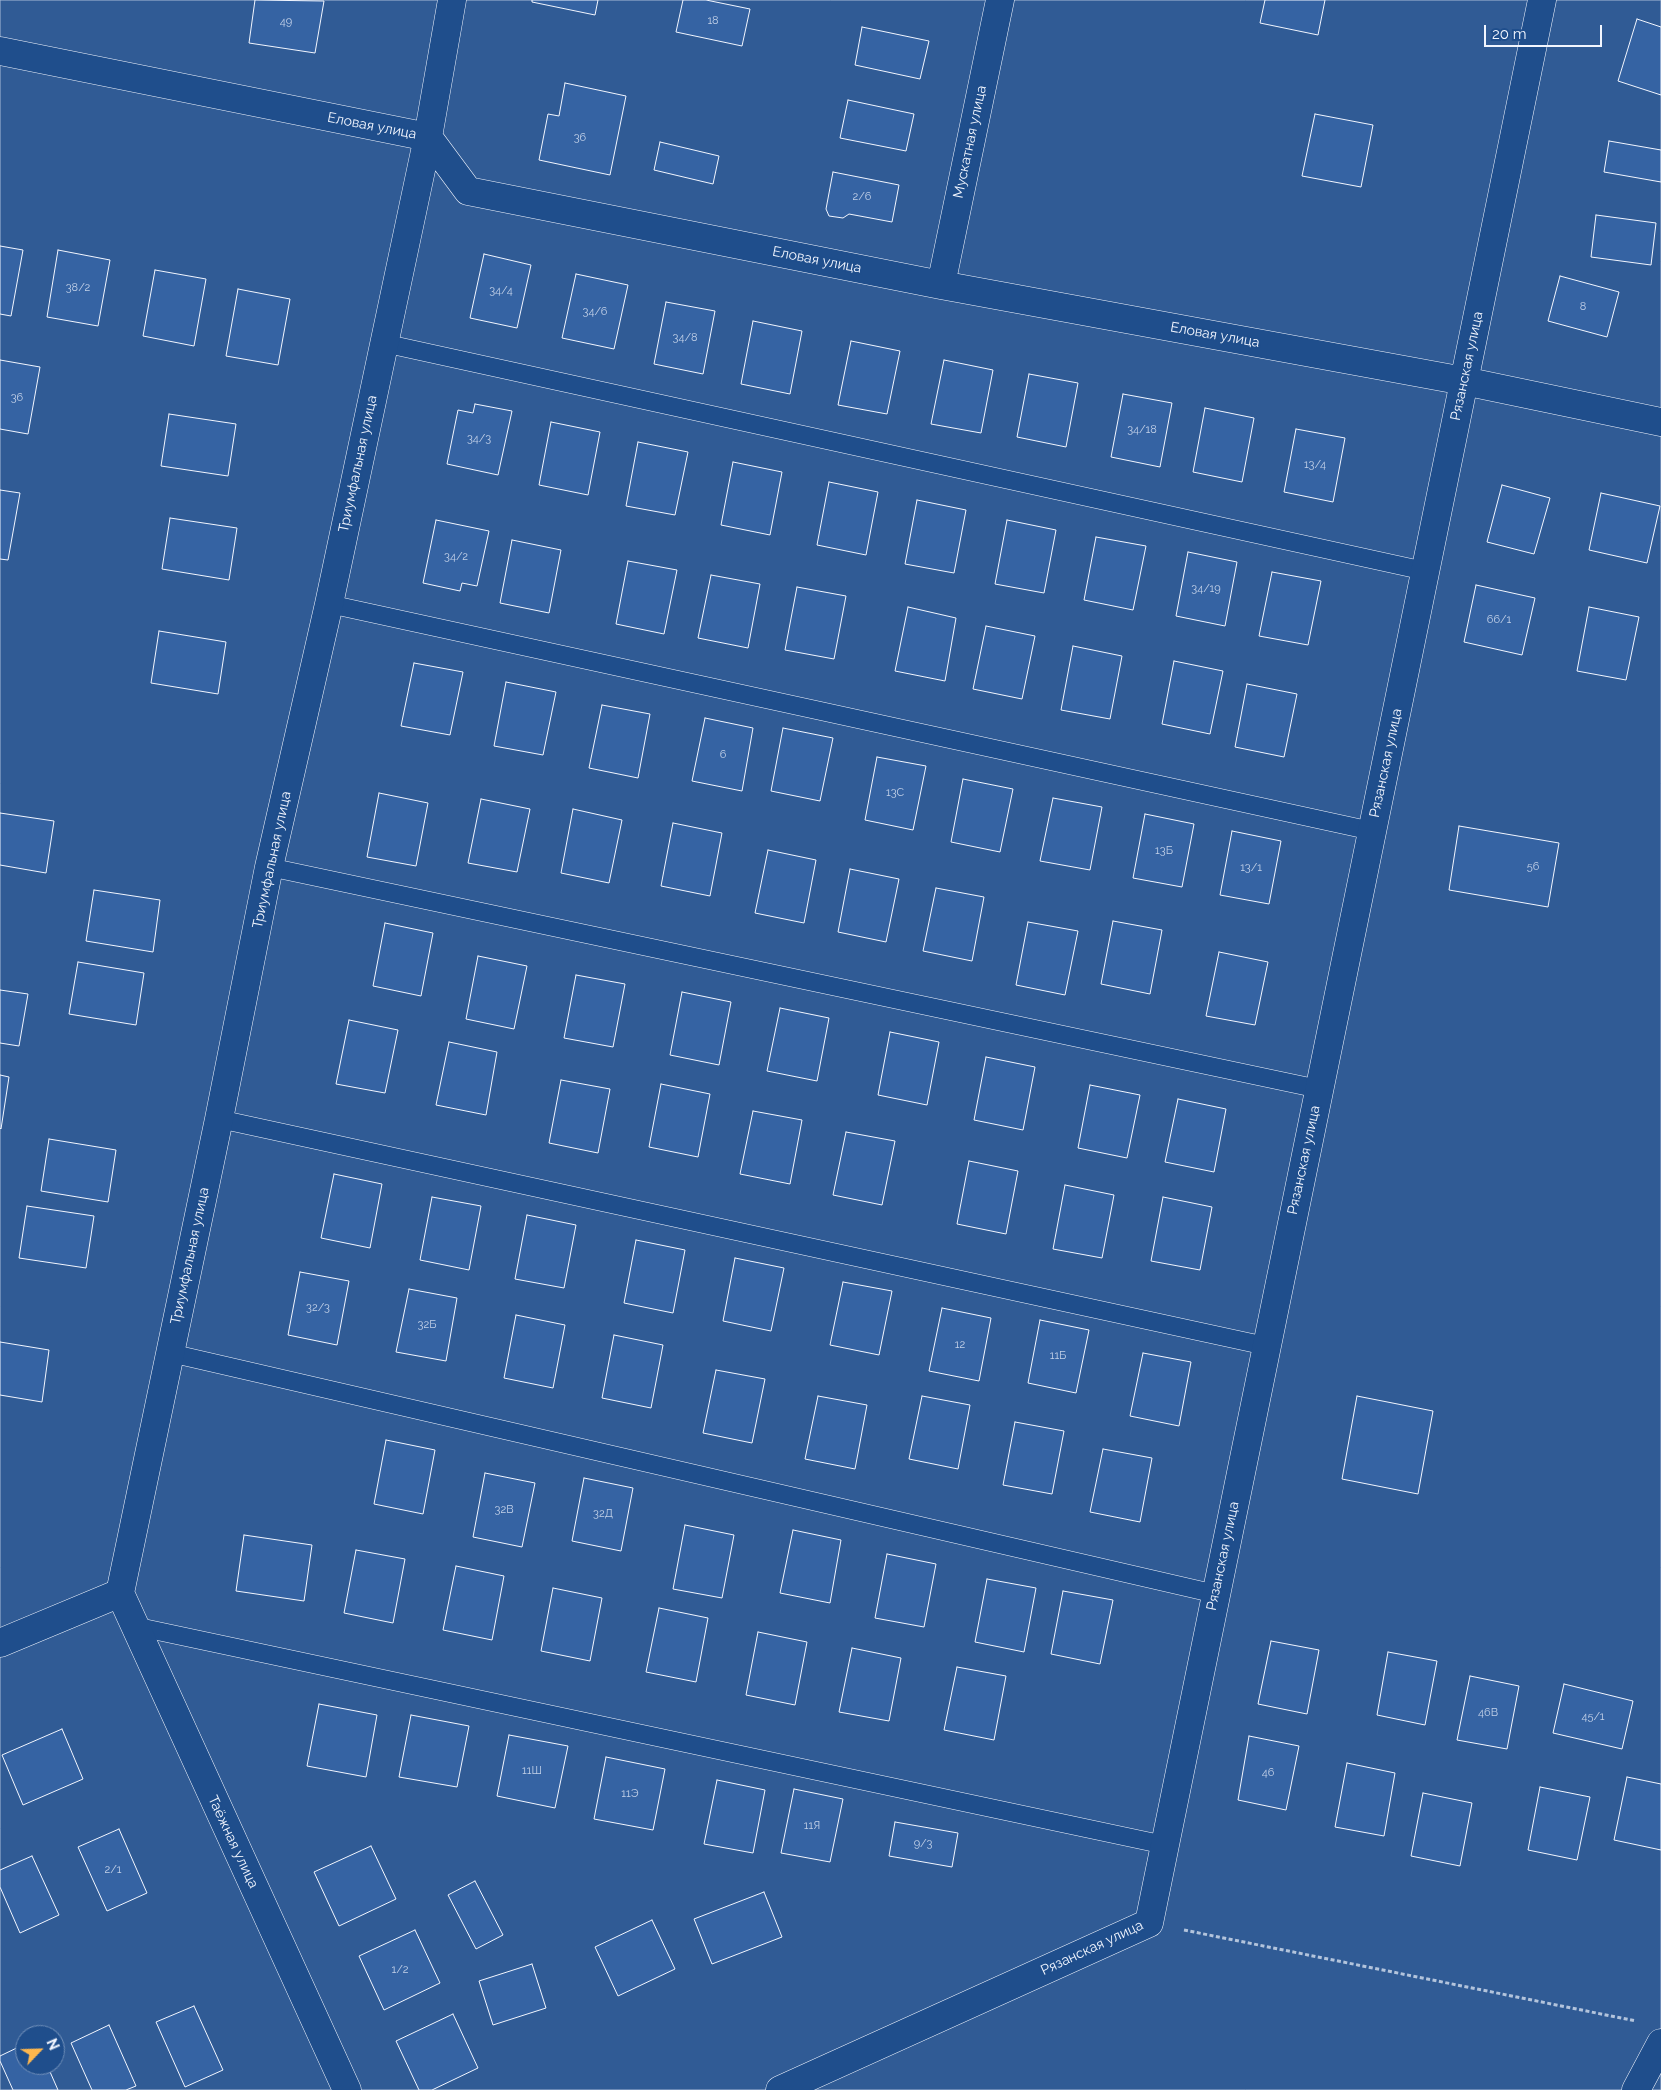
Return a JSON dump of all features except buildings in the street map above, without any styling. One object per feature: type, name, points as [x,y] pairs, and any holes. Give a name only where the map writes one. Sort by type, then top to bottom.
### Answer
[{"type":"street","name":"Триумфальная улица","points":[[120,1593],[219,1119],[269,867],[329,604],[428,137],[452,0]]},
{"type":"street","name":"Мускатная улица","points":[[941,285],[1000,0]]},
{"type":"street","name":"Рязанская улица","points":[[780,2090],[1149,1923],[1542,0]]},
{"type":"street","name":"Еловая улица","points":[[0,51],[428,137],[468,191],[941,285],[1464,381],[1661,422]]},
{"type":"street","name":"Таёжная улица","points":[[120,1593],[347,2090]]},
{"type":"street","points":[[0,1643],[120,1593]]},
{"type":"street","points":[[1636,2090],[1661,2043]]},
{"type":"lane","points":[[383,343],[1425,571]]},
{"type":"lane","points":[[329,604],[1372,831]]},
{"type":"lane","points":[[269,867],[1319,1089]]},
{"type":"lane","points":[[219,1119],[1266,1346]]},
{"type":"lane","points":[[170,1353],[1216,1594]]},
{"type":"lane","points":[[134,1626],[1165,1845]]},
{"type":"path","points":[[1149,1923],[1642,2022]]},
{"type":"shaded area","points":[[0,0],[1661,0],[1661,2090],[0,2090]]}]
